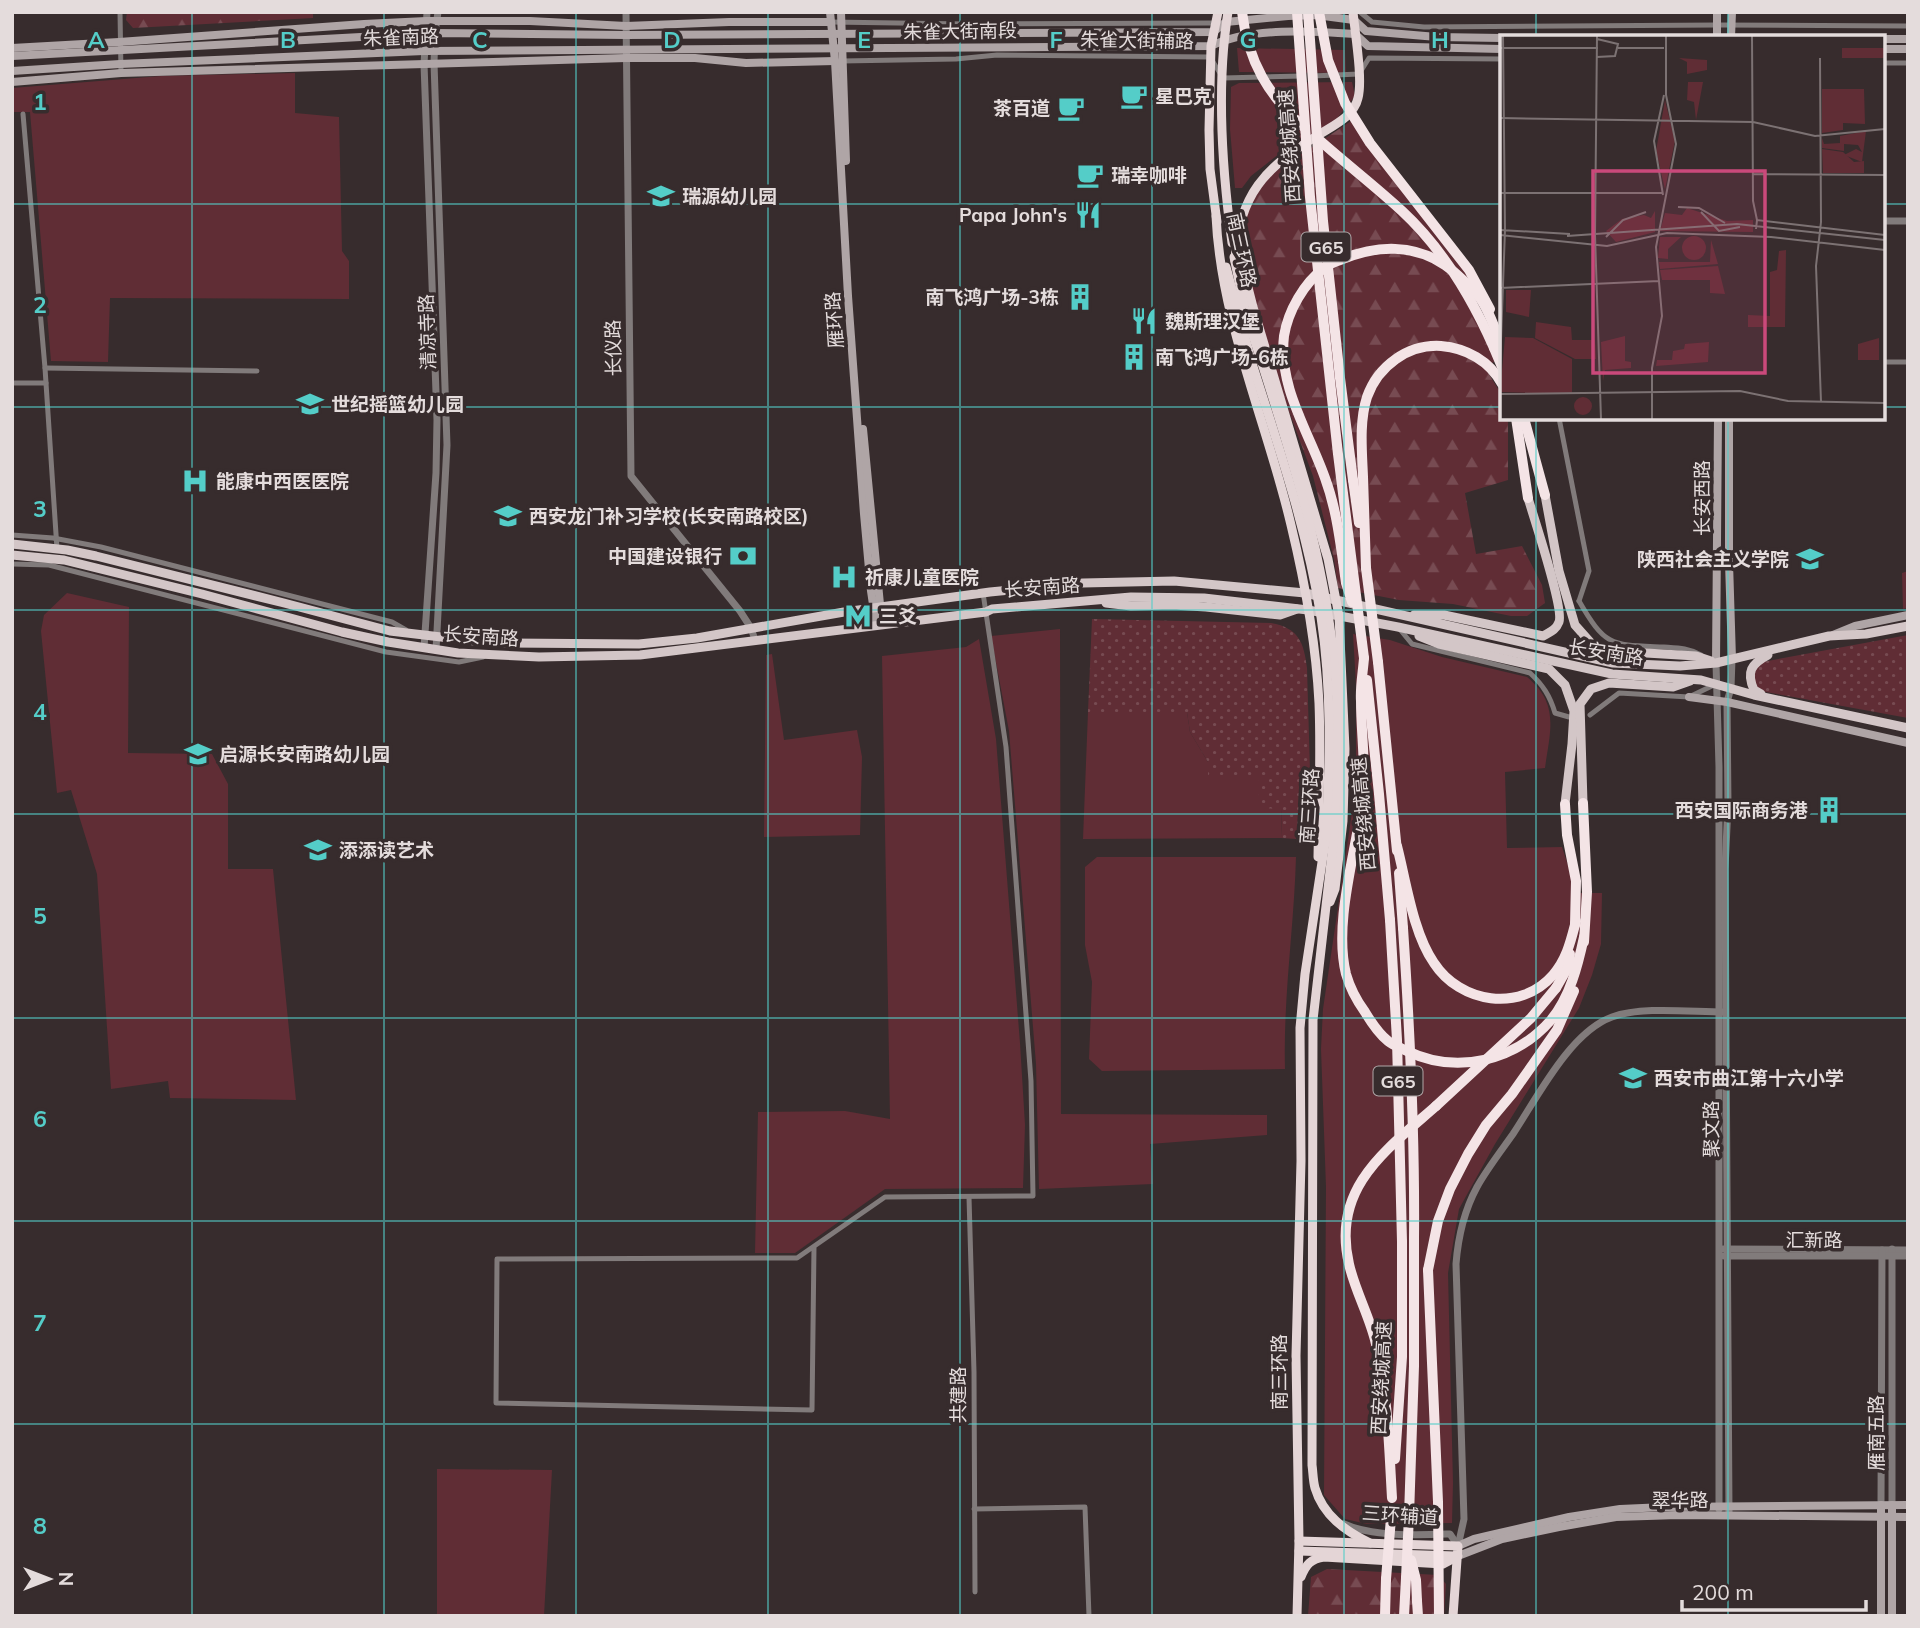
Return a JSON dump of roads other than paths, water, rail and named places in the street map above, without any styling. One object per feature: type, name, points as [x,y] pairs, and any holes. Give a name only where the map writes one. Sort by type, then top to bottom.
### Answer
[{"type":"highway","points":[[1242,12],[1256,68],[1276,99],[1422,232],[1459,280],[1498,348]]},
{"type":"highway","name":"西安绕城高速","points":[[1297,12],[1310,197],[1379,794],[1397,1040],[1402,1357],[1385,1616]]},
{"type":"highway","name":"西安绕城高速","points":[[1308,12],[1332,306],[1389,753],[1410,1039],[1415,1189],[1414,1366],[1404,1616]]},
{"type":"highway","points":[[1319,12],[1328,60],[1345,103],[1370,143],[1469,270],[1500,333]]},
{"type":"highway","name":"南三环路","points":[[1235,261],[1238,230],[1246,204],[1262,179],[1292,151],[1343,119],[1359,96],[1356,15]]},
{"type":"highway","name":"南三环路","points":[[1221,19],[1223,156],[1226,202],[1235,261],[1245,310],[1310,523],[1334,662],[1337,770],[1312,1020],[1312,1465],[1315,1488],[1325,1508],[1345,1531],[1370,1543],[1458,1551]]},
{"type":"highway","name":"南三环路","points":[[1221,19],[1210,57],[1210,169],[1216,216],[1251,360],[1290,481],[1311,563],[1321,618],[1329,699],[1330,836],[1317,893],[1300,1028],[1301,1161],[1296,1356],[1299,1546],[1297,1616]]},
{"type":"highway","points":[[1216,216],[1217,252],[1230,318],[1291,523],[1305,593],[1303,609],[1312,635],[1319,702],[1321,764],[1317,893]]},
{"type":"highway","points":[[1238,230],[1242,264],[1253,307],[1325,546],[1339,616],[1345,749],[1343,821],[1335,889],[1324,917]]},
{"type":"highway","points":[[1360,629],[1346,583],[1338,521],[1326,479],[1287,383],[1283,359],[1284,335],[1296,301],[1324,268],[1357,253],[1395,248],[1414,251],[1446,265],[1480,299],[1498,348]]},
{"type":"highway","points":[[1366,568],[1362,441],[1367,399],[1375,379],[1396,358],[1422,347],[1437,346],[1461,349],[1483,360],[1500,381]]},
{"type":"highway","points":[[1516,420],[1528,498]]},
{"type":"highway","points":[[1525,420],[1545,495]]},
{"type":"highway","points":[[1364,659],[1361,700],[1363,793],[1344,907],[1342,942],[1346,974],[1356,1000],[1373,1024],[1389,1041],[1415,1054],[1444,1063],[1466,1063],[1510,1052],[1529,1041],[1553,1017],[1566,997],[1584,937]]},
{"type":"highway","points":[[1439,1616],[1428,1270],[1433,1241],[1450,1189],[1468,1154],[1486,1125],[1512,1094],[1557,1030],[1570,1004],[1580,970],[1587,891],[1583,803]]},
{"type":"highway","points":[[1392,1498],[1386,1390],[1374,1333],[1349,1265],[1345,1244],[1347,1219],[1360,1182],[1381,1154],[1531,1018],[1556,988],[1568,967],[1576,921],[1576,881],[1567,835],[1565,804]]},
{"type":"highway","points":[[1397,846],[1418,928],[1432,960],[1440,973],[1455,986],[1472,995],[1489,999],[1510,999],[1527,994],[1542,985],[1566,955],[1576,921]]},
{"type":"highway","points":[[1299,1546],[1370,1543]]},
{"type":"highway","points":[[1299,1546],[1458,1551]]},
{"type":"highway","points":[[1408,1550],[1416,1580],[1418,1616]]},
{"type":"highway","points":[[1297,1589],[1305,1567],[1312,1559],[1324,1557],[1443,1564],[1458,1551]]},
{"type":"highway","points":[[1453,1616],[1458,1551]]},
{"type":"main road","name":"雁环路","points":[[837,49],[842,33],[841,12]]},
{"type":"main road","points":[[1717,12],[1717,35]]},
{"type":"main road","points":[[1731,35],[1732,12]]},
{"type":"main road","name":"朱雀大街南段","points":[[842,33],[1356,15],[1366,31],[1437,37],[1500,38]]},
{"type":"main road","points":[[12,48],[119,46],[426,17],[530,21],[626,30],[830,17]]},
{"type":"main road","name":"雁环路","points":[[830,17],[838,61],[852,296],[879,625]]},
{"type":"main road","name":"朱雀南路","points":[[12,56],[119,46],[424,33],[626,30],[842,33]]},
{"type":"main road","name":"朱雀大街南段","points":[[837,49],[1211,46],[1223,40],[1289,32],[1356,34],[1368,46],[1500,49]]},
{"type":"main road","points":[[1885,39],[1908,38]]},
{"type":"main road","name":"朱雀南路","points":[[12,71],[120,69],[424,51],[625,54],[837,49]]},
{"type":"main road","points":[[1885,49],[1908,49]]},
{"type":"main road","points":[[12,82],[120,69],[424,64],[625,54],[746,63],[838,61]]},
{"type":"main road","name":"长安西路","points":[[1716,663],[1718,420]]},
{"type":"main road","name":"长安西路","points":[[1729,420],[1732,659]]},
{"type":"main road","points":[[1545,495],[1559,570],[1575,625],[1591,643],[1612,651],[1696,656],[1716,663]]},
{"type":"main road","points":[[1398,615],[1444,615],[1543,636],[1553,631],[1560,620],[1558,601],[1528,498]]},
{"type":"main road","name":"长安南路","points":[[12,544],[56,544],[358,624],[390,631],[492,643],[639,644],[697,638],[983,593],[1083,583],[1174,581],[1305,593],[1613,663],[1680,666],[1716,663],[1829,636],[1866,634],[1908,626]]},
{"type":"main road","name":"长安南路","points":[[12,555],[64,560],[342,632],[424,649],[539,657],[640,656],[986,612],[992,609],[1131,597],[1204,598],[1303,609],[1612,674],[1693,679],[1908,728]]},
{"type":"main road","points":[[1829,636],[1855,626],[1908,615]]},
{"type":"main road","points":[[1398,627],[1439,644],[1549,670],[1565,685],[1574,711],[1565,804]]},
{"type":"main road","points":[[1772,699],[1754,690],[1751,670],[1756,661],[1782,648]]},
{"type":"main road","points":[[1583,803],[1580,704],[1591,689],[1609,683],[1673,687],[1693,679]]},
{"type":"main road","points":[[1689,697],[1723,701],[1908,743]]},
{"type":"main road","points":[[1853,716],[1879,736]]},
{"type":"main road","name":"雁南五路","points":[[1881,1505],[1881,1616]]},
{"type":"main road","name":"雁南五路","points":[[1892,1505],[1892,1616]]},
{"type":"main road","name":"翠华路","points":[[1458,1551],[1595,1520],[1641,1515],[1908,1505]]},
{"type":"main road","name":"翠华路","points":[[1724,1511],[1908,1517]]},
{"type":"street","points":[[120,12],[120,69]]},
{"type":"street","name":"长仪路","points":[[626,12],[631,476],[740,611],[755,640]]},
{"type":"street","points":[[1356,15],[1372,22],[1423,27],[1908,26]]},
{"type":"street","name":"清凉寺路","points":[[424,649],[437,420],[424,64],[426,17]]},
{"type":"street","name":"清凉寺路","points":[[436,650],[447,445],[435,63],[437,17]]},
{"type":"street","name":"朱雀大街辅路","points":[[830,17],[842,22],[966,24],[1221,19]]},
{"type":"street","name":"朱雀大街辅路","points":[[838,61],[956,59],[997,55],[1210,57],[1223,78]]},
{"type":"street","points":[[1223,78],[1359,74],[1369,58],[1500,59]]},
{"type":"street","points":[[1885,63],[1908,63]]},
{"type":"street","points":[[12,535],[56,544],[45,368],[23,114]]},
{"type":"street","points":[[1885,221],[1908,221]]},
{"type":"street","points":[[1885,362],[1908,362]]},
{"type":"street","points":[[45,368],[257,371]]},
{"type":"street","points":[[12,383],[46,383]]},
{"type":"street","points":[[1559,420],[1589,571],[1576,601],[1611,642],[1622,645],[1689,648],[1716,663]]},
{"type":"street","points":[[12,564],[49,565],[408,656],[459,662],[491,655]]},
{"type":"street","points":[[814,1247],[812,1410],[496,1403],[497,1259],[797,1258],[885,1197],[1033,1196],[1031,1081],[1006,747],[983,593]]},
{"type":"street","points":[[241,604],[252,617]]},
{"type":"street","points":[[1398,627],[1412,643],[1530,673],[1542,684],[1555,713],[1569,717]]},
{"type":"street","name":"聚文路","points":[[1723,701],[1731,688],[1732,659]]},
{"type":"street","name":"聚文路","points":[[1716,663],[1716,684],[1723,701],[1724,1511]]},
{"type":"street","points":[[1590,715],[1619,692],[1689,697],[1716,684]]},
{"type":"street","points":[[1458,1551],[1464,1519],[1456,1265],[1458,1242],[1476,1188],[1567,1053],[1593,1027],[1625,1014],[1723,1012]]},
{"type":"street","name":"共建路","points":[[969,1197],[974,1372],[975,1592]]},
{"type":"street","name":"汇新路","points":[[1723,1252],[1892,1253],[1908,1250]]},
{"type":"street","name":"雁南五路","points":[[1881,1505],[1882,1253]]},
{"type":"street","name":"汇新路","points":[[1892,1253],[1908,1256]]},
{"type":"street","name":"雁南五路","points":[[1892,1253],[1892,1505]]},
{"type":"street","points":[[974,1509],[1085,1507],[1089,1616]]},
{"type":"street","name":"三环辅道","points":[[1335,1520],[1358,1530],[1418,1535],[1450,1534],[1458,1551]]},
{"type":"place","name":"星巴克","points":[[1134,96]]},
{"type":"place","name":"茶百道","points":[[1071,108]]},
{"type":"place","name":"瑞幸咖啡","points":[[1090,175]]},
{"type":"place","name":"瑞源幼儿园","points":[[661,196]]},
{"type":"place","name":"Papa John's","points":[[1088,215]]},
{"type":"place","name":"南飞鸿广场-3栋","points":[[1080,297]]},
{"type":"place","name":"魏斯理汉堡","points":[[1144,321]]},
{"type":"place","name":"南飞鸿广场-6栋","points":[[1134,357]]},
{"type":"place","name":"世纪摇篮幼儿园","points":[[310,404]]},
{"type":"place","name":"能康中西医医院","points":[[195,481]]},
{"type":"place","name":"西安龙门补习学校(长安南路校区)","points":[[508,516]]},
{"type":"place","name":"中国建设银行","points":[[743,556]]},
{"type":"place","name":"陕西社会主义学院","points":[[1810,559]]},
{"type":"place","name":"祈康儿童医院","points":[[844,577]]},
{"type":"place","name":"三爻","points":[[858,616]]},
{"type":"place","name":"启源长安南路幼儿园","points":[[198,754]]},
{"type":"place","name":"西安国际商务港","points":[[1829,810]]},
{"type":"place","name":"添添读艺术","points":[[318,850]]},
{"type":"place","name":"西安市曲江第十六小学","points":[[1633,1078]]}]
